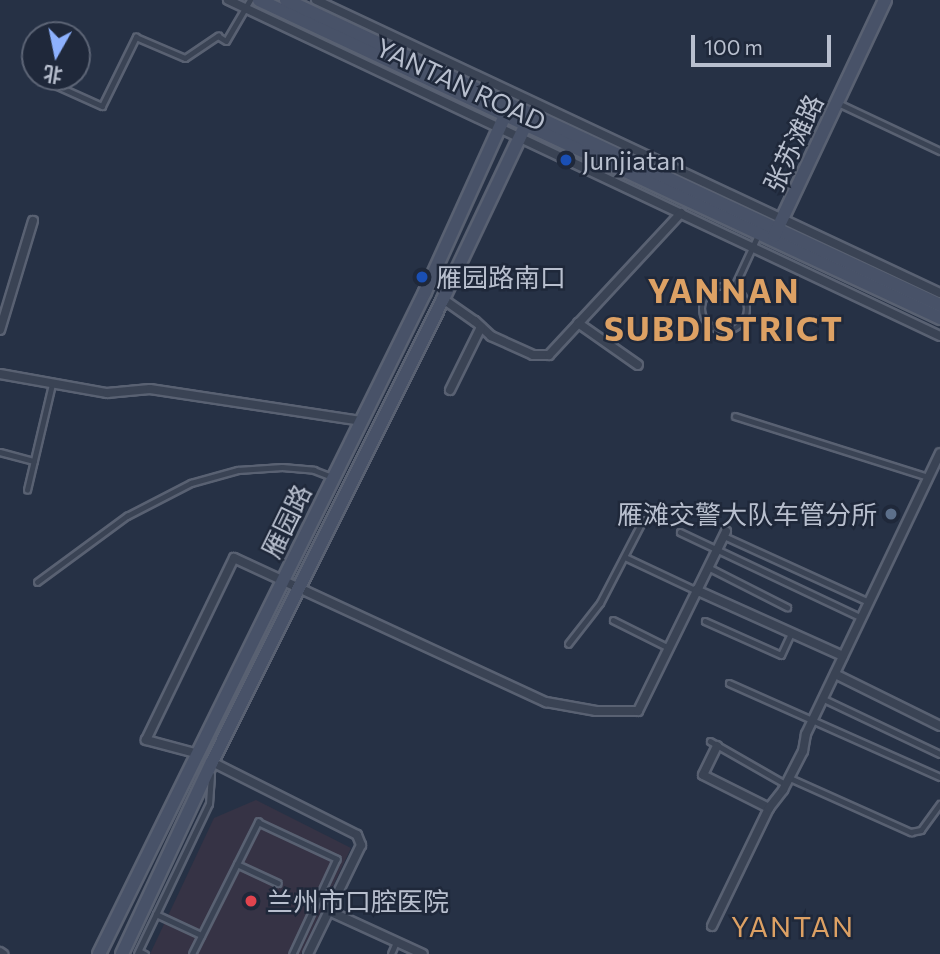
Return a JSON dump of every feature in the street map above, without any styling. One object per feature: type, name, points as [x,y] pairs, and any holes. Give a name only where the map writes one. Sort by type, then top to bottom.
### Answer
[{"type":"main road","name":"YANTAN ROAD","points":[[259,0],[507,109],[527,125],[759,233],[778,229],[940,318]]},
{"type":"main road","points":[[286,0],[507,109]]},
{"type":"main road","name":"张苏滩路","points":[[778,229],[885,0]]},
{"type":"main road","name":"雁园路","points":[[99,954],[135,885],[195,753],[425,292],[507,109]]},
{"type":"main road","name":"YANTAN ROAD","points":[[527,125],[778,229],[940,305]]},
{"type":"main road","name":"雁园路","points":[[122,954],[212,762],[527,125]]},
{"type":"main road","points":[[195,753],[212,762]]},
{"type":"street","name":"YANTAN ROAD","points":[[228,0],[499,127],[527,125],[681,213],[940,336]]},
{"type":"street","name":"YANTAN ROAD","points":[[316,0],[538,102],[778,229],[940,293]]},
{"type":"street","points":[[527,125],[538,102]]},
{"type":"street","points":[[443,299],[491,336],[533,355],[549,355],[681,213]]},
{"type":"street","points":[[0,330],[33,221]]},
{"type":"street","points":[[767,254],[778,229]]},
{"type":"street","points":[[578,323],[638,365]]},
{"type":"street","points":[[450,390],[481,327]]},
{"type":"street","points":[[0,374],[107,393],[149,389],[361,421]]},
{"type":"street","points":[[712,926],[769,808],[788,781],[814,718],[940,453]]},
{"type":"street","points":[[195,753],[146,740],[234,558],[546,702],[596,710],[638,711],[667,647],[725,534]]},
{"type":"street","points":[[696,590],[843,656]]},
{"type":"street","points":[[835,674],[940,726]]},
{"type":"street","points":[[713,743],[703,775],[769,808]]},
{"type":"street","points":[[212,762],[357,835],[361,845],[308,954]]},
{"type":"street","points":[[329,911],[423,954]]},
{"type":"lane","points":[[69,91],[102,106],[136,37],[185,58],[218,36],[226,41],[250,0]]},
{"type":"lane","points":[[837,103],[940,151]]},
{"type":"lane","points":[[734,287],[759,233]]},
{"type":"lane","points":[[716,287],[734,287],[747,300],[747,318],[734,331],[716,331],[703,318],[703,300],[716,287]]},
{"type":"lane","points":[[27,490],[52,383]]},
{"type":"lane","points":[[735,416],[928,477]]},
{"type":"lane","points":[[0,452],[34,461]]},
{"type":"lane","points":[[37,582],[127,516],[191,482],[238,470],[282,467],[314,470],[332,478]]},
{"type":"lane","points":[[568,644],[600,603],[643,520]]},
{"type":"lane","points":[[680,532],[862,618]]},
{"type":"lane","points":[[725,534],[869,602]]},
{"type":"lane","points":[[625,557],[696,590]]},
{"type":"lane","points":[[707,566],[787,607]]},
{"type":"lane","points":[[612,620],[667,647]]},
{"type":"lane","points":[[705,621],[781,655],[791,634]]},
{"type":"lane","points":[[729,683],[814,718],[940,776]]},
{"type":"lane","points":[[823,699],[940,754]]},
{"type":"lane","points":[[713,743],[788,781],[911,832],[921,830],[940,804]]},
{"type":"lane","points":[[145,954],[138,952],[209,804],[212,762]]},
{"type":"lane","points":[[192,954],[258,822],[337,859],[293,954]]},
{"type":"lane","points":[[237,864],[278,883]]},
{"type":"lane","points":[[156,914],[201,935]]},
{"type":"lane","points":[[391,954],[396,942]]},
{"type":"shaded area","name":"兰州市口腔医院","points":[[256,800],[351,848],[301,954],[150,954],[214,818]]},
{"type":"place","name":"Junjiatan","points":[[566,160]]},
{"type":"place","name":"雁园路南口","points":[[422,277]]},
{"type":"place","name":"雁滩交警大队车管分所","points":[[891,514]]},
{"type":"place","name":"兰州市口腔医院","points":[[251,901]]},
{"type":"district","name":"YANNAN SUBDISTRICT","points":[[724,309]]},
{"type":"district","name":"YANTAN","points":[[793,926]]}]
